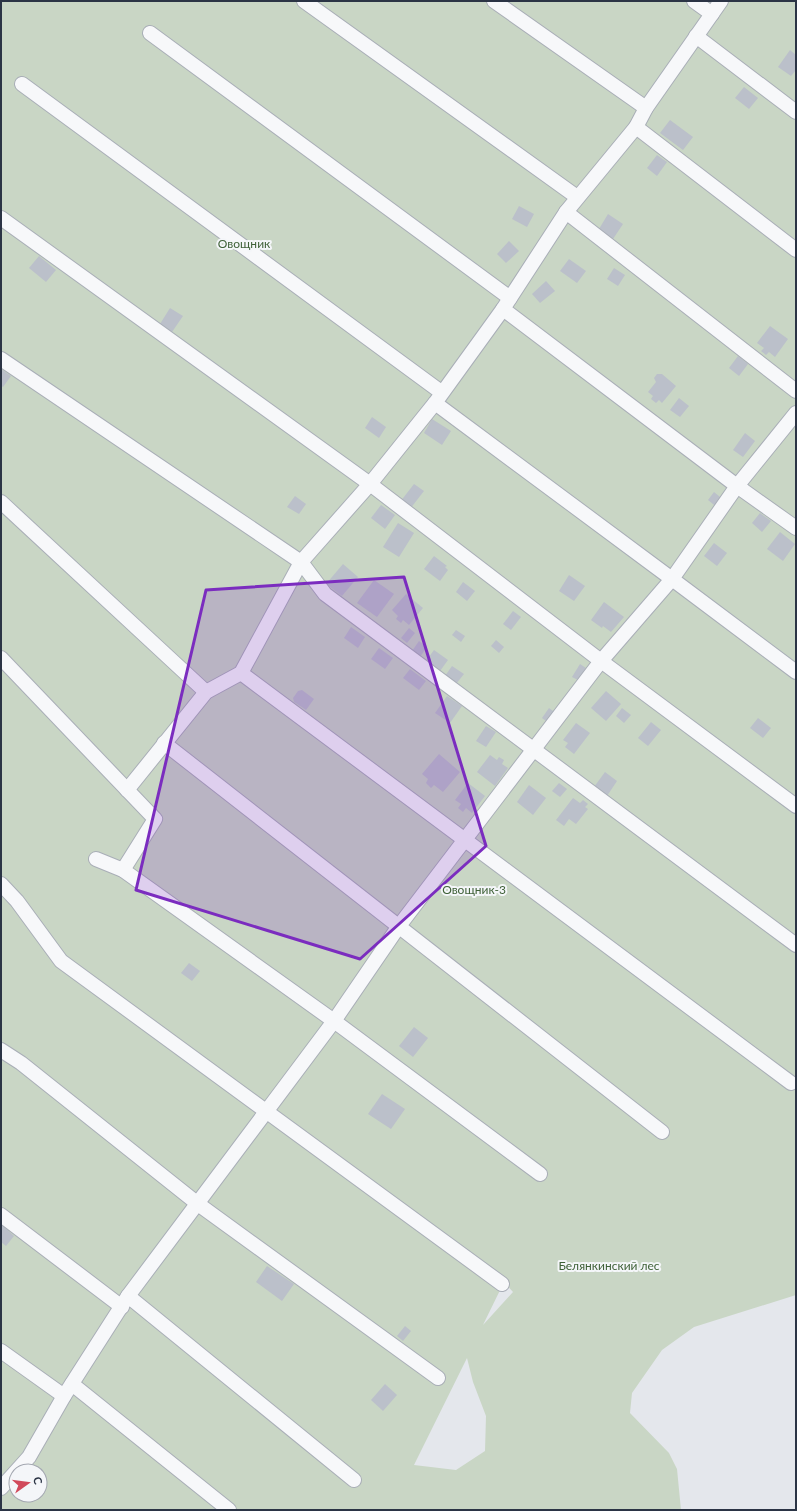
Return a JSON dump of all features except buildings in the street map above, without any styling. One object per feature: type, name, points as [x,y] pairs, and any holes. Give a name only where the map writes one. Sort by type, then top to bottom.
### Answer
[{"type":"lane","points":[[304,1],[578,197]]},
{"type":"lane","points":[[494,1],[646,108]]},
{"type":"lane","points":[[694,1],[712,14]]},
{"type":"lane","points":[[127,790],[206,692],[241,673],[301,562],[370,484],[438,397],[506,304],[566,212],[636,127],[646,108],[720,1]]},
{"type":"lane","points":[[150,33],[506,304],[737,486],[796,528]]},
{"type":"lane","points":[[696,36],[796,112]]},
{"type":"lane","points":[[22,84],[438,397],[672,579],[796,672]]},
{"type":"lane","points":[[636,127],[796,250]]},
{"type":"lane","points":[[566,212],[796,391]]},
{"type":"lane","points":[[1,218],[370,484],[601,661],[796,806]]},
{"type":"lane","points":[[1,359],[301,562],[325,594],[796,945]]},
{"type":"lane","points":[[1,1488],[29,1457],[64,1396],[125,1301],[266,1110],[334,1021],[399,926],[601,661],[672,579],[737,486],[796,413]]},
{"type":"lane","points":[[1,502],[206,692]]},
{"type":"lane","points":[[1,658],[155,818],[123,870]]},
{"type":"lane","points":[[241,673],[791,1083]]},
{"type":"lane","points":[[164,743],[662,1132]]},
{"type":"lane","points":[[96,859],[123,870],[334,1021],[540,1174]]},
{"type":"lane","points":[[1,884],[17,902],[61,961],[502,1284]]},
{"type":"lane","points":[[1,1050],[21,1063],[198,1204],[438,1378]]},
{"type":"lane","points":[[1,1215],[125,1301],[354,1480]]},
{"type":"lane","points":[[1,1350],[64,1396]]},
{"type":"lane","points":[[72,1384],[229,1510]]},
{"type":"highlighted area","points":[[404,577],[486,846],[360,959],[136,890],[206,590]]},
{"type":"green space","name":"Овощник-3","points":[[1,1],[796,1],[796,1295],[694,1327],[662,1350],[632,1393],[630,1413],[669,1453],[677,1469],[681,1510],[1,1510]],"holes":[[[504,1282],[513,1292],[483,1325]],[[467,1358],[473,1382],[486,1416],[485,1451],[456,1470],[414,1465]]]},
{"type":"park label","name":"Овощник","points":[[244,244]]},
{"type":"park label","name":"Белянкинский лес","points":[[609,1266]]}]
